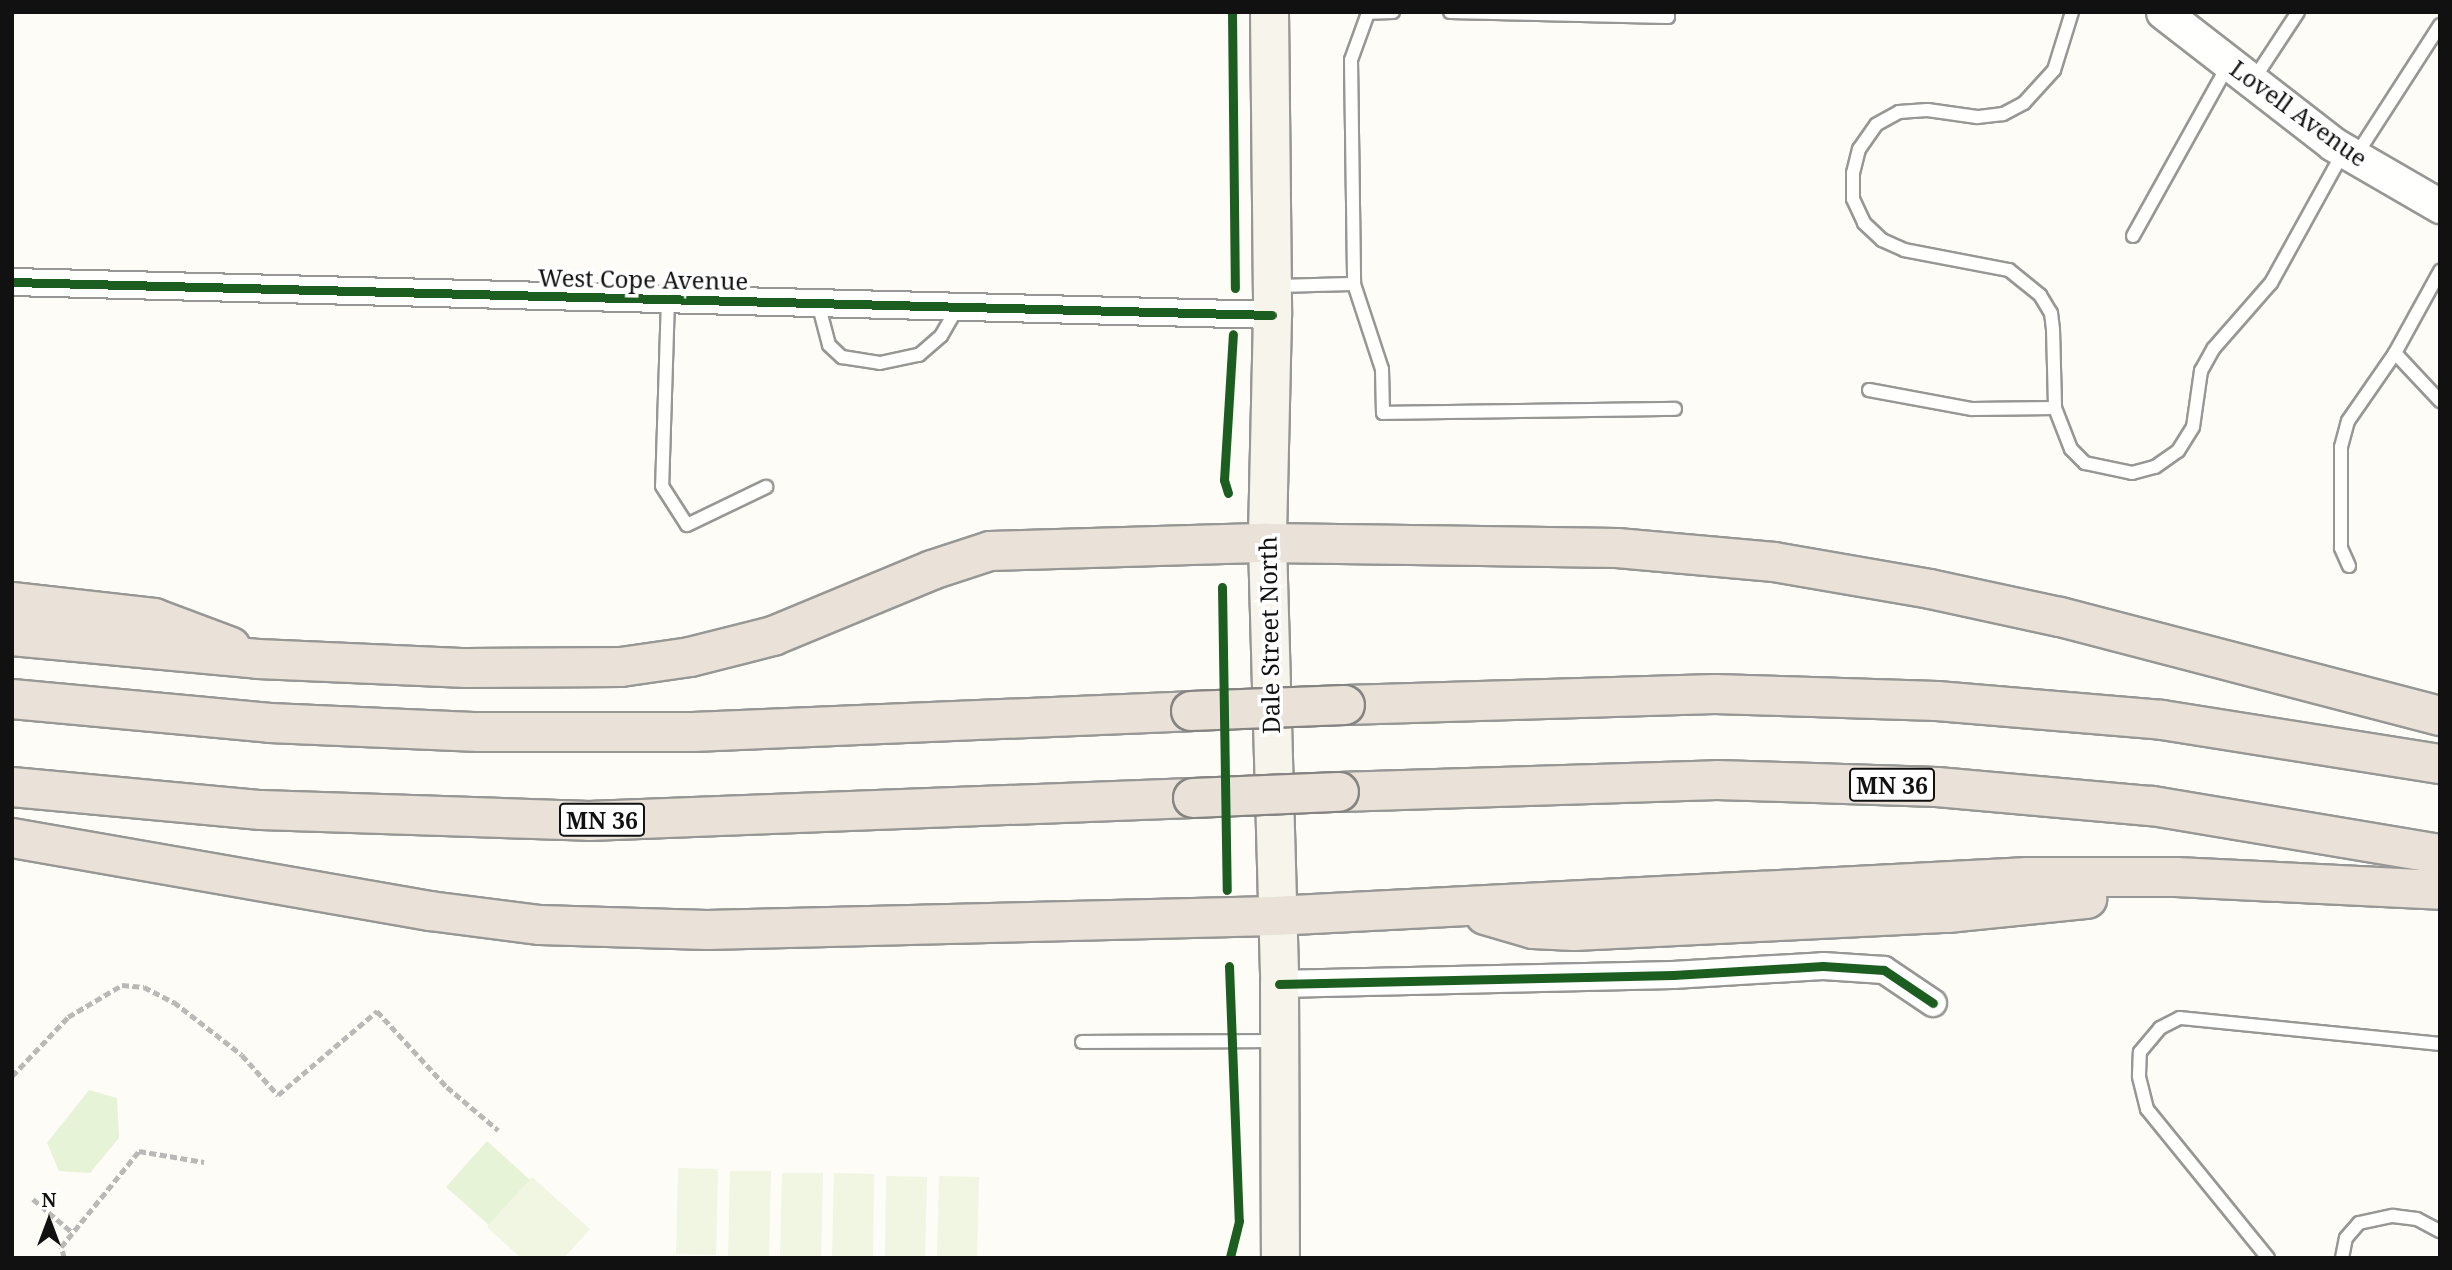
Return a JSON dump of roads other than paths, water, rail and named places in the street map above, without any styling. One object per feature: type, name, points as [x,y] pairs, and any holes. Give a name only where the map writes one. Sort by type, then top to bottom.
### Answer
[{"type":"highway","points":[[12,636],[258,659],[467,668],[621,667],[681,659],[773,636],[932,570],[990,551],[1267,543],[1617,548],[1774,562],[2060,617],[2440,716]]},
{"type":"highway","points":[[12,602],[154,618],[258,659]]},
{"type":"highway","points":[[12,699],[270,723],[479,732],[693,732],[1345,705],[1714,694],[1925,701],[2162,720],[2440,764]]},
{"type":"highway","name":"MN 36","points":[[12,787],[261,810],[589,821],[1717,780],[1937,787],[2152,806],[2440,854]]},
{"type":"highway","points":[[12,838],[338,896],[540,925],[707,930],[1274,916],[1457,906],[1533,929],[1574,931],[1948,913],[2247,883],[2378,884],[2440,890]]},
{"type":"main road","name":"Dale Street North","points":[[1269,12],[1272,301],[1267,543],[1274,916],[1279,984],[1280,1258]]},
{"type":"street","name":"Lovell Avenue","points":[[2164,12],[2349,154],[2440,206]]},
{"type":"street","name":"West Cope Avenue","points":[[12,282],[958,307],[1272,301]]},
{"type":"street","points":[[1279,984],[1673,975],[1823,966],[1884,970],[1933,1003]]},
{"type":"lane","points":[[1393,12],[1368,13],[1351,60],[1354,284],[1382,369],[1383,413],[1675,409]]},
{"type":"lane","points":[[1450,12],[1668,17],[1668,12]]},
{"type":"lane","points":[[2072,12],[2054,70],[2024,103],[2003,114],[1977,117],[1927,110],[1899,112],[1876,125],[1859,149],[1853,173],[1853,200],[1864,223],[1882,240],[1904,250],[2009,270],[2040,295],[2051,313],[2055,408],[2071,449],[2085,463],[2132,473],[2155,467],[2178,451],[2193,427],[2201,371],[2214,348],[2271,284],[2349,154],[2440,24]]},
{"type":"lane","points":[[2133,236],[2241,73],[2298,12]]},
{"type":"lane","points":[[2349,566],[2341,548],[2341,447],[2361,396],[2395,353],[2440,271]]},
{"type":"lane","points":[[1272,301],[1354,284]]},
{"type":"lane","points":[[668,299],[662,486],[687,525],[766,487]]},
{"type":"lane","points":[[818,303],[829,345],[842,357],[880,363],[919,355],[941,336],[958,307]]},
{"type":"lane","points":[[2395,353],[2440,401]]},
{"type":"lane","points":[[1869,390],[1972,409],[2055,408]]},
{"type":"lane","points":[[2268,1258],[2147,1109],[2139,1076],[2140,1052],[2160,1028],[2180,1018],[2440,1044]]},
{"type":"lane","points":[[1082,1042],[1279,1041]]},
{"type":"lane","points":[[2342,1258],[2346,1238],[2359,1223],[2393,1216],[2417,1219],[2440,1231]]}]
